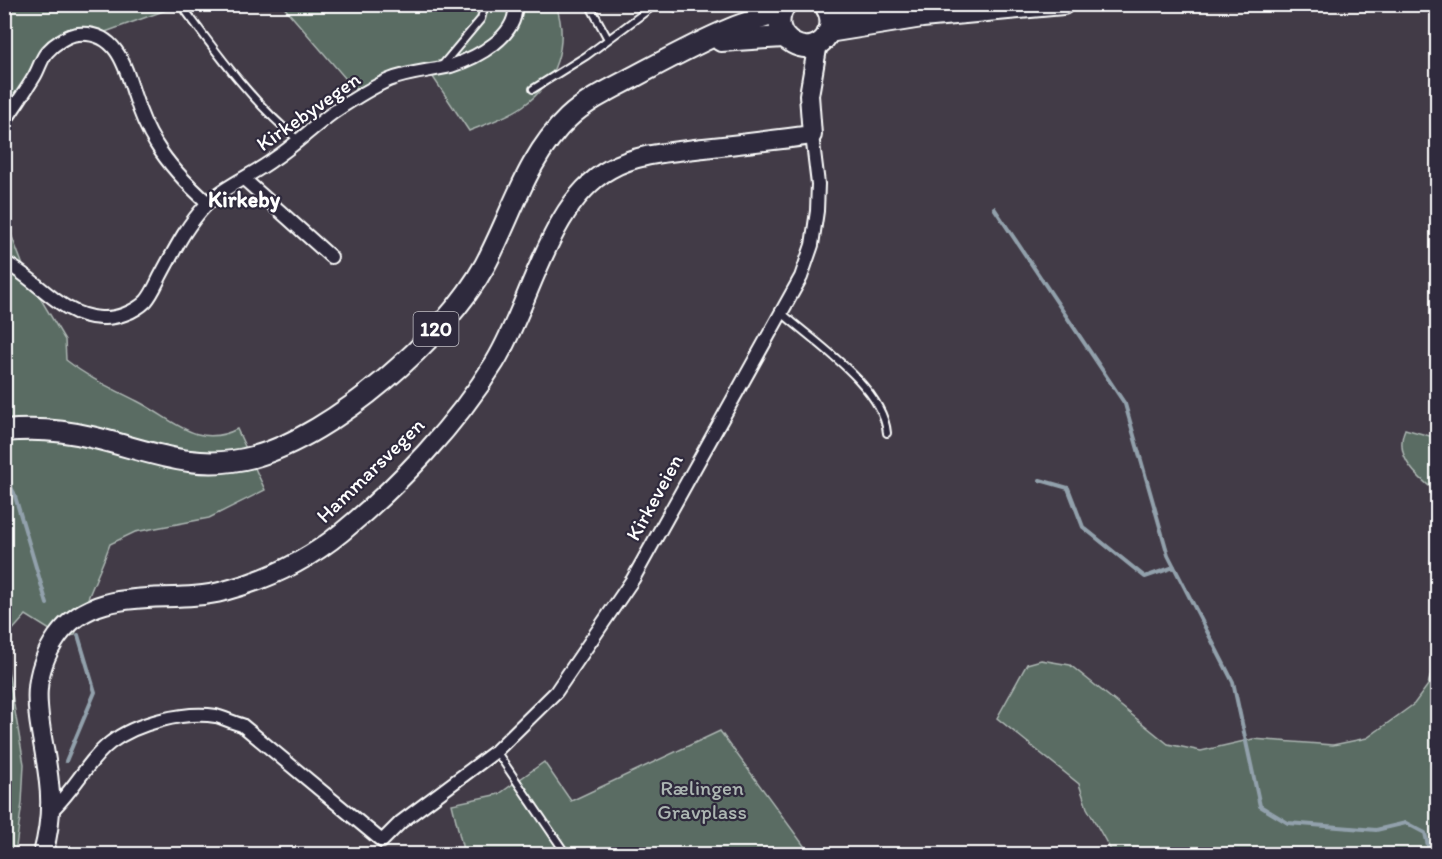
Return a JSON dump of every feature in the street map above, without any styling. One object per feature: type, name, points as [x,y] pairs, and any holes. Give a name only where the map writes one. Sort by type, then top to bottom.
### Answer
[{"type":"main road","name":"120","points":[[700,45],[747,38],[791,42],[808,47],[823,38],[922,17],[1063,4]]},
{"type":"main road","name":"120","points":[[823,38],[830,20],[826,7],[870,15],[922,17]]},
{"type":"main road","name":"120","points":[[783,8],[779,25],[791,42]]},
{"type":"main road","name":"120","points":[[4,431],[67,432],[159,457],[207,463],[254,457],[307,434],[367,394],[414,351],[462,300],[492,252],[538,154],[568,118],[615,87],[730,29],[783,8]]},
{"type":"street","name":"Kirkebyvegen","points":[[4,262],[20,270],[51,297],[77,312],[99,318],[119,316],[141,305],[148,298],[187,227],[208,202],[275,158],[297,139],[353,99],[390,80],[440,69],[472,57],[504,35],[513,22],[515,4]]},
{"type":"street","points":[[4,123],[36,75],[46,53],[56,44],[72,35],[86,34],[103,38],[117,49],[125,64],[135,97],[156,144],[185,183],[208,202]]},
{"type":"street","name":"Kirkeveien","points":[[809,95],[823,38]]},
{"type":"street","name":"Kirkeveien","points":[[50,812],[64,800],[109,743],[133,729],[186,716],[216,717],[242,725],[382,841],[401,822],[496,751],[556,692],[633,579],[783,314],[805,268],[816,226],[818,184],[809,95],[791,42]]},
{"type":"street","name":"Hammarsvegen","points":[[43,855],[50,812],[48,775],[37,708],[37,683],[48,652],[70,622],[88,609],[113,601],[192,597],[238,587],[292,565],[343,531],[413,464],[483,381],[514,328],[560,221],[582,191],[601,175],[622,164],[647,156],[812,135]]},
{"type":"street","points":[[244,179],[331,257]]},
{"type":"lane","points":[[440,69],[481,19],[485,4]]},
{"type":"lane","points":[[589,4],[608,39]]},
{"type":"lane","points":[[533,89],[656,4]]},
{"type":"lane","points":[[666,4],[677,8],[688,4]]},
{"type":"lane","points":[[185,10],[247,90],[276,122],[297,139]]},
{"type":"lane","points":[[783,314],[869,390],[886,420],[887,433]]},
{"type":"lane","points":[[496,751],[566,855]]},
{"type":"green space","points":[[5,5],[180,5],[97,35],[52,46],[9,104],[5,140]]},
{"type":"green space","points":[[282,5],[556,5],[560,19],[560,47],[552,74],[535,96],[511,114],[469,131],[431,74],[358,93]]},
{"type":"green space","points":[[4,216],[27,276],[65,340],[66,360],[92,378],[197,434],[223,435],[237,429],[265,490],[209,518],[135,532],[110,544],[75,635],[61,637],[26,615],[9,634],[6,659],[24,764],[22,803],[15,854],[4,854]]},
{"type":"green space","points":[[1405,429],[1437,438],[1437,492],[1409,466],[1402,449]]},
{"type":"green space","points":[[1041,660],[1070,665],[1168,744],[1201,751],[1253,739],[1333,745],[1367,738],[1414,704],[1428,685],[1434,662],[1437,662],[1437,854],[1113,854],[1087,808],[1079,784],[997,718],[1027,664]]},
{"type":"green space","name":"Rælingen Gravplass","points":[[720,731],[810,854],[464,854],[452,804],[499,794],[544,762],[571,801]]},
{"type":"waterway","points":[[994,208],[1125,404],[1168,555],[1233,682],[1260,806],[1288,823],[1376,830],[1406,823],[1425,833],[1430,854]]},
{"type":"waterway","points":[[4,475],[14,493],[47,604]]},
{"type":"waterway","points":[[1040,480],[1068,488],[1083,527],[1145,577],[1174,567]]},
{"type":"waterway","points":[[66,761],[95,692],[78,635]]},
{"type":"district","name":"Kirkeby","points":[[244,199]]}]
